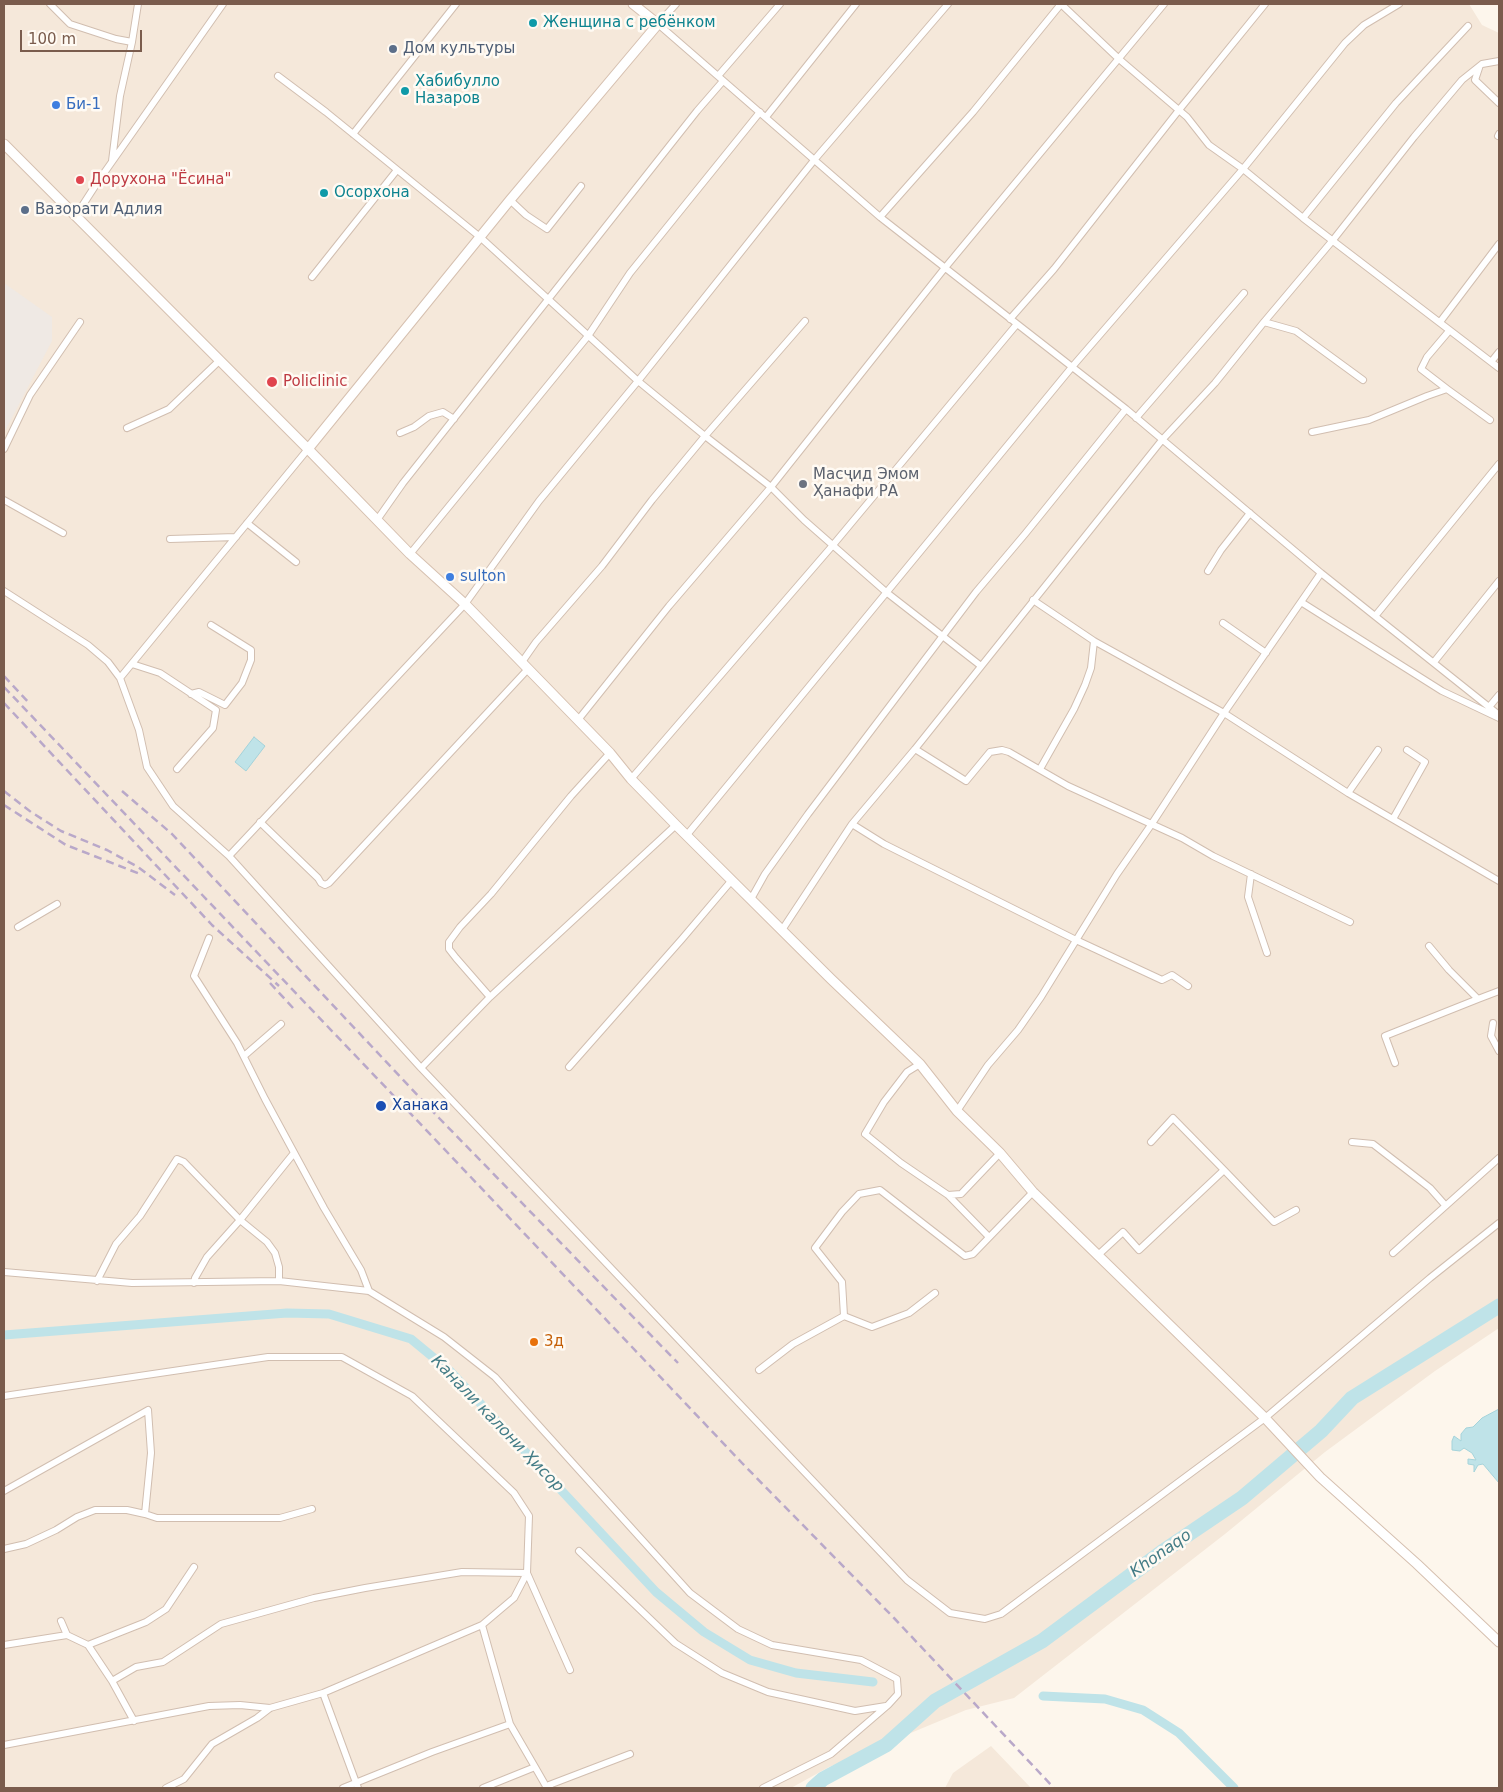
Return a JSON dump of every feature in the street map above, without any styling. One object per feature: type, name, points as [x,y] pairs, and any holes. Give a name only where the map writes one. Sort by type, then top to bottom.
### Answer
[{"type":"street","points":[[50,4],[70,24],[116,39],[132,42]]},
{"type":"street","points":[[112,162],[120,96],[138,4]]},
{"type":"street","points":[[75,217],[224,4]]},
{"type":"street","points":[[353,134],[456,4]]},
{"type":"street","points":[[633,4],[880,217],[944,269],[1126,409],[1321,573],[1376,614],[1499,717]]},
{"type":"street","points":[[120,678],[510,200],[676,4]]},
{"type":"street","points":[[377,520],[403,483],[549,300],[780,4]]},
{"type":"street","points":[[766,117],[856,4]]},
{"type":"street","points":[[229,856],[465,604],[539,501],[638,381],[815,159],[948,4]]},
{"type":"street","points":[[880,217],[973,112],[1061,4],[1119,59],[1193,123],[1209,145],[1243,169],[1303,218],[1499,368]]},
{"type":"street","points":[[578,720],[669,606],[771,487],[944,269],[1164,4]]},
{"type":"street","points":[[1010,318],[1054,269],[1265,4]]},
{"type":"street","points":[[686,836],[1072,367],[1243,169],[1352,36],[1364,25],[1399,4]]},
{"type":"street","points":[[1303,218],[1396,103],[1468,26]]},
{"type":"street","points":[[782,930],[852,824],[982,666],[1162,440],[1215,383],[1462,80],[1482,64],[1499,61]]},
{"type":"street","points":[[1478,68],[1475,80],[1499,103]]},
{"type":"street","points":[[278,76],[480,237],[638,381],[771,487],[886,592],[982,666]]},
{"type":"street","points":[[410,554],[588,336],[630,274],[760,112]]},
{"type":"street","points":[[4,144],[410,554],[465,604],[610,753],[631,780],[686,836],[920,1064],[957,1111],[1000,1153],[1033,1192],[1265,1418],[1320,1477],[1417,1564],[1499,1642]]},
{"type":"street","points":[[312,277],[397,170]]},
{"type":"street","points":[[510,200],[526,215],[547,229],[581,186]]},
{"type":"street","points":[[1440,322],[1499,244]]},
{"type":"street","points":[[1136,418],[1244,293]]},
{"type":"street","points":[[260,822],[321,883],[325,885],[329,883],[525,665],[536,642],[602,566],[652,500],[705,436],[805,321]]},
{"type":"street","points":[[4,450],[30,395],[80,322]]},
{"type":"street","points":[[1264,322],[1296,331],[1364,380]]},
{"type":"street","points":[[631,780],[833,545],[1017,324]]},
{"type":"street","points":[[1449,330],[1427,357],[1421,369],[1490,420]]},
{"type":"street","points":[[1491,362],[1499,352]]},
{"type":"street","points":[[127,428],[169,409],[219,360]]},
{"type":"street","points":[[1312,432],[1369,420],[1426,396],[1447,390]]},
{"type":"street","points":[[751,899],[765,874],[808,814],[943,635],[1126,409]]},
{"type":"street","points":[[400,433],[414,427],[429,416],[443,412],[454,418]]},
{"type":"street","points":[[1376,614],[1499,464]]},
{"type":"street","points":[[4,500],[63,533]]},
{"type":"street","points":[[1208,571],[1221,550],[1250,513]]},
{"type":"street","points":[[247,523],[296,562]]},
{"type":"street","points":[[170,538],[236,537]]},
{"type":"street","points":[[957,1111],[988,1065],[1018,1030],[1041,997],[1117,874],[1224,713],[1321,573]]},
{"type":"street","points":[[1434,662],[1499,580]]},
{"type":"street","points":[[4,591],[88,645],[108,662],[120,678],[139,730],[147,767],[173,806],[229,856],[421,1068],[906,1580],[950,1613],[985,1619],[1001,1614],[1265,1418],[1499,1222]]},
{"type":"street","points":[[1033,600],[1094,641],[1224,713],[1348,792],[1498,878]]},
{"type":"street","points":[[1301,602],[1442,691],[1499,717]]},
{"type":"street","points":[[1223,623],[1266,653]]},
{"type":"street","points":[[191,694],[199,692],[225,705],[242,683],[251,660],[251,650],[211,625]]},
{"type":"street","points":[[1040,769],[1071,715],[1084,685],[1091,668],[1094,641]]},
{"type":"street","points":[[132,664],[160,673],[216,710],[213,728],[177,769]]},
{"type":"street","points":[[1489,707],[1499,695]]},
{"type":"street","points":[[915,748],[966,781],[984,757],[994,750],[1010,752],[1068,786],[1182,838],[1250,874],[1350,922]]},
{"type":"street","points":[[1348,792],[1378,750]]},
{"type":"street","points":[[1393,819],[1425,762],[1407,750]]},
{"type":"street","points":[[490,997],[448,949],[449,942],[571,796],[610,753]]},
{"type":"street","points":[[852,824],[884,844],[1076,940],[1162,980],[1172,975],[1188,986]]},
{"type":"street","points":[[421,1068],[490,997],[676,825]]},
{"type":"street","points":[[1250,874],[1248,897],[1266,953]]},
{"type":"street","points":[[569,1067],[732,880]]},
{"type":"street","points":[[18,928],[57,904]]},
{"type":"street","points":[[209,938],[194,976],[237,1043],[324,1208],[361,1270],[369,1292]]},
{"type":"street","points":[[1429,946],[1449,970],[1478,998]]},
{"type":"street","points":[[1395,1063],[1385,1036],[1499,990]]},
{"type":"street","points":[[1493,1023],[1491,1036],[1499,1051]]},
{"type":"street","points":[[244,1056],[281,1024]]},
{"type":"street","points":[[920,1064],[907,1072],[884,1102],[865,1134],[901,1163],[948,1195],[989,1237]]},
{"type":"street","points":[[1151,1142],[1173,1118],[1274,1222],[1296,1210]]},
{"type":"street","points":[[1352,1142],[1373,1144],[1430,1188],[1445,1205]]},
{"type":"street","points":[[194,1283],[206,1257],[240,1220],[294,1153]]},
{"type":"street","points":[[948,1195],[961,1194],[1000,1153]]},
{"type":"street","points":[[1393,1253],[1499,1158]]},
{"type":"street","points":[[97,1280],[116,1244],[140,1216],[177,1159],[184,1162],[240,1220],[267,1242],[275,1253],[279,1282]]},
{"type":"street","points":[[1098,1256],[1122,1232],[1140,1250],[1224,1170]]},
{"type":"street","points":[[844,1316],[842,1282],[815,1248],[842,1212],[859,1194],[880,1190],[966,1256],[973,1254],[1033,1192]]},
{"type":"street","points":[[4,1272],[132,1283],[279,1282],[369,1292],[444,1337],[495,1376],[690,1593],[738,1630],[772,1645],[861,1660],[897,1679],[898,1694],[888,1705],[831,1754],[763,1788]]},
{"type":"street","points":[[844,1316],[872,1327],[909,1313],[935,1293]]},
{"type":"street","points":[[759,1370],[793,1344],[844,1316]]},
{"type":"street","points":[[4,1396],[268,1357],[342,1357],[412,1396],[514,1493],[529,1516],[527,1573],[570,1670]]},
{"type":"street","points":[[4,1491],[148,1410],[151,1453],[145,1514]]},
{"type":"street","points":[[4,1550],[26,1544],[56,1530],[77,1517],[95,1510],[127,1510],[157,1518],[280,1518],[312,1509]]},
{"type":"street","points":[[579,1551],[675,1643],[722,1673],[768,1692],[855,1711],[888,1705]]},
{"type":"street","points":[[88,1645],[146,1622],[166,1609],[194,1567]]},
{"type":"street","points":[[112,1680],[136,1667],[164,1662],[221,1624],[314,1598],[462,1572],[527,1573]]},
{"type":"street","points":[[4,1745],[209,1706],[240,1705],[270,1708],[323,1693],[482,1625],[514,1598],[527,1573]]},
{"type":"street","points":[[61,1621],[67,1635]]},
{"type":"street","points":[[482,1625],[510,1724],[535,1768],[549,1788],[630,1754]]},
{"type":"street","points":[[4,1645],[67,1635],[88,1645],[112,1680],[134,1721]]},
{"type":"street","points":[[323,1693],[357,1786]]},
{"type":"street","points":[[166,1788],[184,1779],[212,1744],[258,1718],[270,1708]]},
{"type":"street","points":[[343,1788],[357,1786],[432,1752],[510,1724]]},
{"type":"street","points":[[483,1788],[535,1768]]},
{"type":"shaded area","points":[[4,4],[1469,4],[1482,25],[1499,33],[1499,1328],[1435,1371],[1325,1452],[1225,1534],[1014,1698],[966,1710],[829,1767],[791,1788],[4,1788]]},
{"type":"shaded area","points":[[4,283],[52,317],[52,341],[4,433]]},
{"type":"shaded area","points":[[991,1746],[1031,1788],[945,1788],[953,1773]]},
{"type":"water","points":[[254,737],[265,746],[246,771],[235,762]]},
{"type":"water","points":[[1499,1409],[1499,1483],[1483,1464],[1478,1465],[1474,1472],[1474,1465],[1468,1464],[1468,1459],[1476,1460],[1472,1453],[1464,1448],[1460,1451],[1452,1450],[1452,1441],[1454,1436],[1461,1441],[1461,1434],[1466,1428],[1473,1427],[1482,1418]]},
{"type":"waterway","name":"Khonaqo","points":[[813,1788],[823,1779],[886,1745],[935,1701],[1042,1641],[1162,1552],[1242,1498],[1321,1431],[1352,1398],[1499,1306]]},
{"type":"waterway","name":"Канали калони Ҳисор","points":[[4,1335],[287,1313],[329,1314],[411,1339],[451,1372],[656,1592],[704,1632],[750,1660],[796,1673],[873,1682]]},
{"type":"waterway","name":"Канали калони Ҳисор","points":[[1043,1696],[1105,1699],[1143,1710],[1179,1733],[1234,1788]]},
{"type":"railway","points":[[4,676],[30,704]]},
{"type":"railway","points":[[4,687],[742,1463],[894,1618],[1054,1788]]},
{"type":"railway","points":[[4,703],[212,925],[279,986]]},
{"type":"railway","points":[[4,791],[31,812],[61,831],[107,850],[138,867],[175,895]]},
{"type":"railway","points":[[122,791],[172,834],[439,1118],[678,1363]]},
{"type":"railway","points":[[4,805],[66,845],[140,874]]},
{"type":"railway","points":[[270,983],[294,1009]]},
{"type":"place","name":"Женщина с ребёнком","points":[[533,23]]},
{"type":"place","name":"Дом культуры","points":[[393,49]]},
{"type":"place","name":"Хабибулло Назаров","points":[[405,91]]},
{"type":"place","name":"Би-1","points":[[56,105]]},
{"type":"place","name":"Дорухона \"Ёсина\"","points":[[80,180]]},
{"type":"place","name":"Осорхона","points":[[324,193]]},
{"type":"place","name":"Вазорати Адлия","points":[[25,210]]},
{"type":"place","name":"Policlinic","points":[[272,382]]},
{"type":"place","name":"Масҷид Эмом Ҳанафи РА","points":[[803,484]]},
{"type":"place","name":"sulton","points":[[450,577]]},
{"type":"place","name":"Ханака","points":[[381,1106]]},
{"type":"place","name":"3д","points":[[534,1342]]}]
